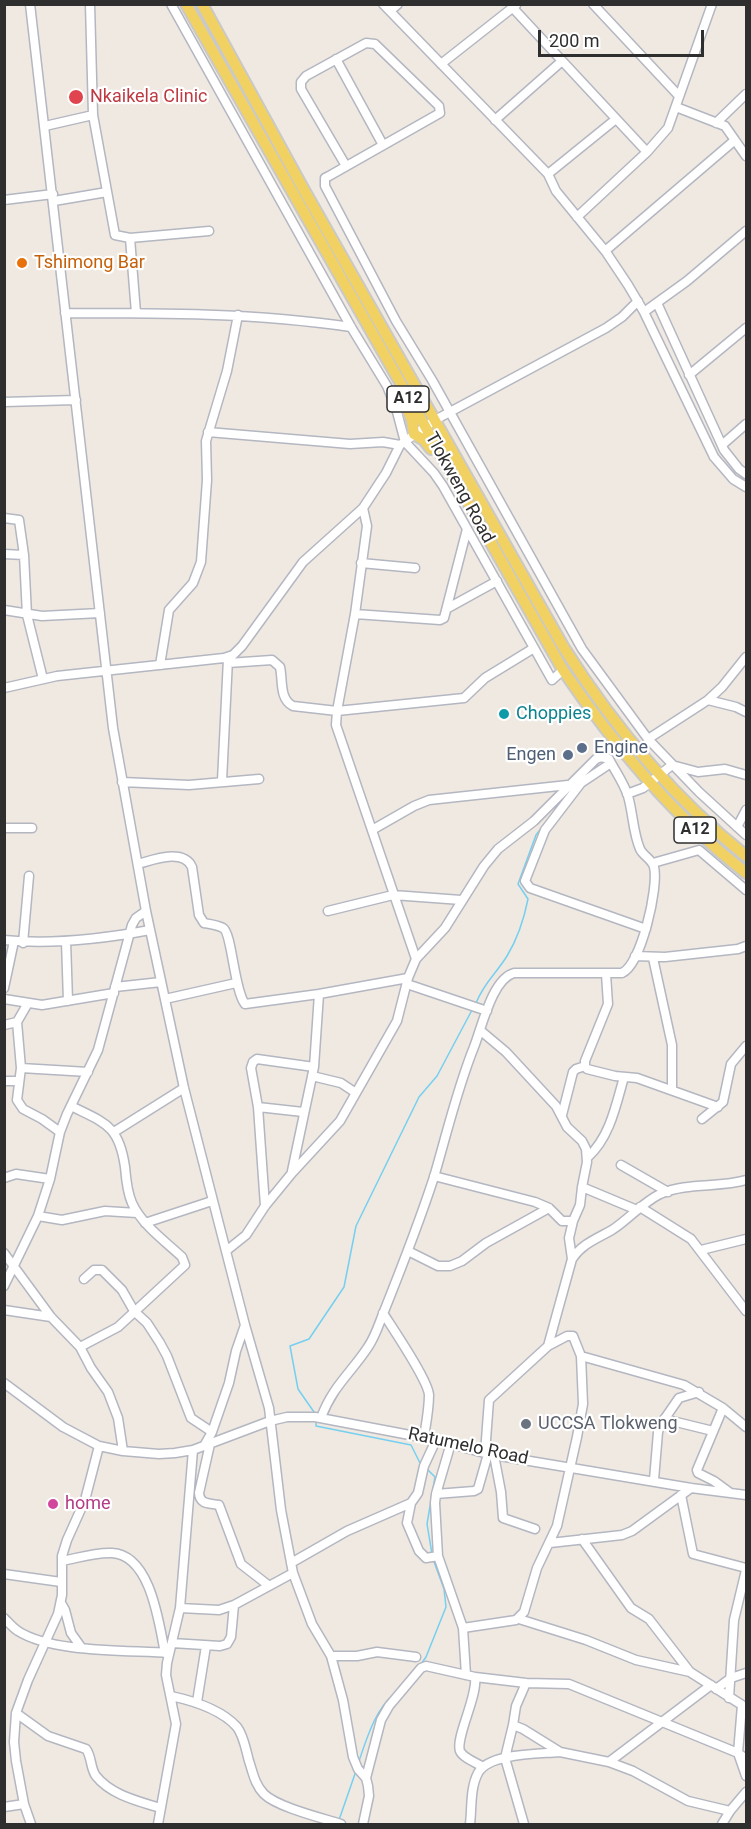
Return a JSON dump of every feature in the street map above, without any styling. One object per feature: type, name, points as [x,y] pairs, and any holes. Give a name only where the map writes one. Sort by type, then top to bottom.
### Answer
[{"type":"main road","name":"Tlokweng Road","points":[[186,4],[563,670],[609,736],[648,782],[679,815],[747,873]]},
{"type":"main road","name":"Tlokweng Road","points":[[202,4],[435,420],[590,690],[658,774],[729,842],[747,856]]},
{"type":"main road","points":[[400,385],[412,420],[414,434],[424,440],[437,457],[446,464]]},
{"type":"street","points":[[30,4],[107,670],[122,782],[146,911],[184,1088],[212,1201],[269,1404],[281,1510],[293,1573],[303,1605],[331,1656],[343,1700],[353,1757],[358,1769],[366,1778]]},
{"type":"street","points":[[90,4],[93,115],[114,233],[121,238],[129,238],[209,231]]},
{"type":"street","points":[[171,4],[351,327],[392,395],[402,443],[434,472],[552,680],[563,670]]},
{"type":"street","points":[[398,4],[387,8],[548,174],[556,191],[605,251],[644,312],[708,447],[733,479],[747,488]]},
{"type":"street","points":[[593,4],[680,96]]},
{"type":"street","points":[[577,217],[647,152],[668,128],[712,4]]},
{"type":"street","points":[[441,64],[514,6],[647,152]]},
{"type":"street","points":[[346,166],[300,86],[306,76],[366,43],[373,43],[440,108],[438,116],[325,178],[325,186],[396,321],[582,649],[648,739],[699,792],[747,836]]},
{"type":"street","points":[[336,59],[383,145]]},
{"type":"street","points":[[495,120],[562,61]]},
{"type":"street","points":[[716,123],[747,94]]},
{"type":"street","points":[[676,107],[725,126],[747,156]]},
{"type":"street","points":[[45,126],[93,115]]},
{"type":"street","points":[[548,174],[616,119]]},
{"type":"street","points":[[605,251],[735,140]]},
{"type":"street","points":[[4,200],[54,198],[107,192]]},
{"type":"street","points":[[644,312],[747,231]]},
{"type":"street","points":[[129,238],[136,313]]},
{"type":"street","points":[[222,781],[228,660],[242,646],[303,562],[363,508],[402,443],[435,420],[450,414],[606,328],[622,317],[638,301]]},
{"type":"street","points":[[657,303],[722,445],[740,469],[747,474]]},
{"type":"street","points":[[65,313],[238,315],[351,327]]},
{"type":"street","points":[[160,665],[169,610],[193,583],[201,562],[208,432],[227,371],[238,315]]},
{"type":"street","points":[[689,375],[747,328]]},
{"type":"street","points":[[4,402],[76,400]]},
{"type":"street","points":[[722,445],[747,424]]},
{"type":"street","points":[[208,432],[350,444],[402,443]]},
{"type":"street","points":[[363,508],[367,525],[355,614],[337,711],[337,729],[416,959]]},
{"type":"street","points":[[4,518],[19,520],[24,555],[27,615],[44,679]]},
{"type":"street","points":[[355,614],[440,620],[446,617],[467,529]]},
{"type":"street","points":[[4,554],[24,555]]},
{"type":"street","points":[[361,563],[415,568]]},
{"type":"street","points":[[448,608],[497,581]]},
{"type":"street","points":[[4,610],[27,615],[100,613]]},
{"type":"street","points":[[5,687],[107,670],[228,660],[272,660],[280,667],[284,698],[288,704],[337,711],[464,698],[484,678],[534,648]]},
{"type":"street","points":[[648,739],[708,700],[747,657]]},
{"type":"street","points":[[708,700],[747,712]]},
{"type":"street","points":[[226,1251],[246,1235],[265,1206],[292,1173],[340,1121],[397,1021],[416,959],[444,928],[471,884],[498,849],[545,810],[596,759],[604,757],[609,759],[627,794],[640,849],[653,863],[656,888],[646,929],[635,956],[628,970],[622,973],[514,973],[507,975],[501,981],[487,1011],[459,1086],[434,1176],[383,1313],[370,1344],[339,1382],[326,1403],[321,1418]]},
{"type":"street","points":[[611,763],[581,783],[555,817],[541,836],[525,879],[528,886],[646,929]]},
{"type":"street","points":[[627,794],[643,788],[672,765],[698,772],[725,769],[747,775]]},
{"type":"street","points":[[122,782],[189,785],[259,779]]},
{"type":"street","points":[[372,830],[429,800],[568,785]]},
{"type":"street","points":[[545,810],[555,817]]},
{"type":"street","points":[[737,826],[747,810]]},
{"type":"street","points":[[4,828],[32,828]]},
{"type":"street","points":[[653,863],[695,849],[699,850],[747,890]]},
{"type":"street","points":[[138,864],[169,857],[185,858],[189,862],[200,919],[204,923],[220,926],[227,932],[236,983],[245,1005],[408,981],[487,1011]]},
{"type":"street","points":[[4,988],[29,876]]},
{"type":"street","points":[[328,911],[393,895],[461,900]]},
{"type":"street","points":[[4,1286],[38,1216],[50,1179],[60,1132],[104,1033],[129,934],[136,918],[146,911]]},
{"type":"street","points":[[14,942],[66,941],[150,930]]},
{"type":"street","points":[[66,941],[68,1001]]},
{"type":"street","points":[[635,956],[653,958],[707,953],[747,946]]},
{"type":"street","points":[[653,958],[672,1045],[672,1090]]},
{"type":"street","points":[[585,1066],[608,1005],[606,974]]},
{"type":"street","points":[[4,999],[42,1005],[161,982]]},
{"type":"street","points":[[165,999],[236,983]]},
{"type":"street","points":[[292,1173],[313,1072],[319,994]]},
{"type":"street","points":[[28,1003],[17,1022],[21,1068],[17,1100],[21,1107],[60,1132]]},
{"type":"street","points":[[4,1025],[17,1022]]},
{"type":"street","points":[[481,1031],[522,1068],[556,1106],[567,1127],[582,1142],[588,1156],[580,1205],[569,1238],[572,1259]]},
{"type":"street","points":[[702,1119],[723,1102],[731,1064],[747,1046]]},
{"type":"street","points":[[265,1206],[258,1107],[251,1068],[254,1060],[313,1072],[341,1083],[356,1093]]},
{"type":"street","points":[[585,1066],[587,1069],[637,1078],[718,1107]]},
{"type":"street","points":[[562,1115],[573,1072],[585,1066]]},
{"type":"street","points":[[21,1068],[88,1072]]},
{"type":"street","points":[[588,1156],[596,1150],[607,1132],[624,1077]]},
{"type":"street","points":[[4,1081],[19,1081]]},
{"type":"street","points":[[114,1132],[184,1088]]},
{"type":"street","points":[[71,1106],[108,1126],[114,1132],[120,1143],[131,1201],[137,1213],[182,1257],[185,1265],[118,1327],[80,1347]]},
{"type":"street","points":[[258,1107],[303,1112]]},
{"type":"street","points":[[621,1165],[668,1192]]},
{"type":"street","points":[[4,1178],[16,1174],[50,1179]]},
{"type":"street","points":[[434,1176],[535,1202],[549,1208],[562,1221],[573,1221]]},
{"type":"street","points":[[549,1346],[572,1259],[580,1248],[668,1192],[747,1180]]},
{"type":"street","points":[[582,1187],[638,1209],[691,1239],[747,1311]]},
{"type":"street","points":[[145,1222],[212,1201]]},
{"type":"street","points":[[408,1251],[438,1266],[450,1266],[549,1208]]},
{"type":"street","points":[[38,1216],[62,1220],[105,1211],[137,1213]]},
{"type":"street","points":[[701,1250],[747,1239]]},
{"type":"street","points":[[4,1253],[51,1317],[80,1347],[108,1392],[118,1418],[123,1451]]},
{"type":"street","points":[[84,1279],[94,1270],[102,1270],[122,1290],[134,1311],[147,1323],[160,1342],[191,1418],[212,1432]]},
{"type":"street","points":[[4,1310],[51,1317]]},
{"type":"street","points":[[383,1313],[427,1388],[429,1396],[424,1437]]},
{"type":"street","points":[[245,1325],[226,1393],[207,1445],[199,1493],[204,1503],[219,1505],[241,1564],[268,1585]]},
{"type":"street","points":[[436,1494],[478,1489],[489,1454],[489,1400],[549,1346],[567,1336],[573,1336],[581,1356],[583,1404],[557,1526],[537,1568],[524,1612],[519,1619]]},
{"type":"street","points":[[581,1356],[665,1378],[699,1392],[747,1427]]},
{"type":"street","name":"Ratumelo Road","points":[[4,1383],[63,1427],[99,1446],[123,1451],[159,1454],[193,1450],[270,1421],[300,1417],[321,1418],[424,1437],[489,1454],[691,1488],[747,1495]]},
{"type":"street","points":[[654,1480],[658,1432],[664,1419],[679,1398],[699,1392]]},
{"type":"street","points":[[723,1408],[697,1472],[729,1492]]},
{"type":"street","points":[[664,1419],[713,1431]]},
{"type":"street","points":[[407,1523],[411,1503],[418,1493],[424,1466],[436,1440]]},
{"type":"street","points":[[451,1443],[436,1494],[438,1556],[463,1628],[470,1676],[476,1689],[459,1747],[463,1755],[483,1767]]},
{"type":"street","points":[[31,1824],[24,1804],[14,1742],[16,1713],[61,1603],[62,1562],[67,1540],[93,1478],[99,1446]]},
{"type":"street","points":[[167,1653],[172,1643],[180,1608],[193,1450]]},
{"type":"street","points":[[174,1453],[192,1468]]},
{"type":"street","points":[[489,1454],[501,1492],[503,1518],[535,1529]]},
{"type":"street","points":[[550,1544],[622,1535],[632,1531],[691,1488]]},
{"type":"street","points":[[681,1495],[693,1554],[747,1569],[734,1620],[729,1698]]},
{"type":"street","points":[[291,1563],[347,1531],[411,1503]]},
{"type":"street","points":[[394,1512],[407,1523],[419,1551],[426,1558],[438,1556]]},
{"type":"street","points":[[582,1539],[631,1608],[649,1619],[690,1672]]},
{"type":"street","points":[[62,1562],[115,1553],[132,1562],[141,1571],[150,1591],[167,1653],[166,1675],[176,1724],[158,1824]]},
{"type":"street","points":[[180,1608],[219,1610],[234,1605],[293,1573]]},
{"type":"street","points":[[4,1574],[62,1582]]},
{"type":"street","points":[[61,1603],[71,1633],[81,1647]]},
{"type":"street","points":[[172,1643],[224,1646],[230,1641],[234,1605]]},
{"type":"street","points":[[4,1618],[19,1632],[44,1642],[167,1653]]},
{"type":"street","points":[[463,1628],[519,1619],[586,1640],[636,1660],[690,1672],[729,1698],[744,1704],[738,1753],[747,1776]]},
{"type":"street","points":[[197,1702],[206,1646]]},
{"type":"street","points":[[331,1656],[357,1656],[381,1652],[416,1657]]},
{"type":"street","points":[[363,1824],[369,1796],[366,1778],[381,1720],[389,1706],[421,1668],[428,1666],[470,1676],[526,1683],[568,1684],[747,1758]]},
{"type":"street","points":[[609,1762],[660,1722],[714,1687],[747,1673]]},
{"type":"street","points":[[525,1824],[505,1758],[516,1706],[526,1683]]},
{"type":"street","points":[[171,1696],[197,1702],[237,1727],[243,1739],[255,1780],[264,1794],[283,1805],[325,1822],[341,1824]]},
{"type":"street","points":[[16,1713],[48,1736],[86,1749],[97,1776],[114,1790],[128,1798],[160,1808]]},
{"type":"street","points":[[513,1725],[560,1752]]},
{"type":"street","points":[[470,1824],[474,1785],[478,1772],[483,1767],[491,1761],[505,1758],[560,1752],[609,1762],[633,1771],[688,1801],[730,1811]]},
{"type":"street","points":[[722,1824],[747,1792]]},
{"type":"street","points":[[4,1807],[24,1804]]},
{"type":"waterway","points":[[476,1003],[483,989],[507,956],[520,928],[528,899],[518,884],[536,835],[570,791]]},
{"type":"waterway","points":[[314,1412],[298,1389],[290,1346],[309,1339],[344,1287],[356,1226],[419,1097],[437,1076],[472,1010]]},
{"type":"waterway","points":[[316,1422],[316,1426],[411,1445],[420,1463]]},
{"type":"waterway","points":[[428,1470],[435,1477],[427,1524],[432,1554]]},
{"type":"waterway","points":[[421,1664],[446,1607],[444,1589],[433,1559]]},
{"type":"waterway","points":[[359,1761],[377,1716],[394,1694]]},
{"type":"waterway","points":[[339,1820],[356,1771]]},
{"type":"place","name":"Nkaikela Clinic","points":[[76,97]]},
{"type":"place","name":"Tshimong Bar","points":[[22,263]]},
{"type":"place","name":"Choppies","points":[[504,714]]},
{"type":"place","name":"Engine","points":[[582,748]]},
{"type":"place","name":"Engen","points":[[568,755]]},
{"type":"place","name":"UCCSA Tlokweng","points":[[526,1424]]},
{"type":"place","name":"home","points":[[53,1504]]}]
